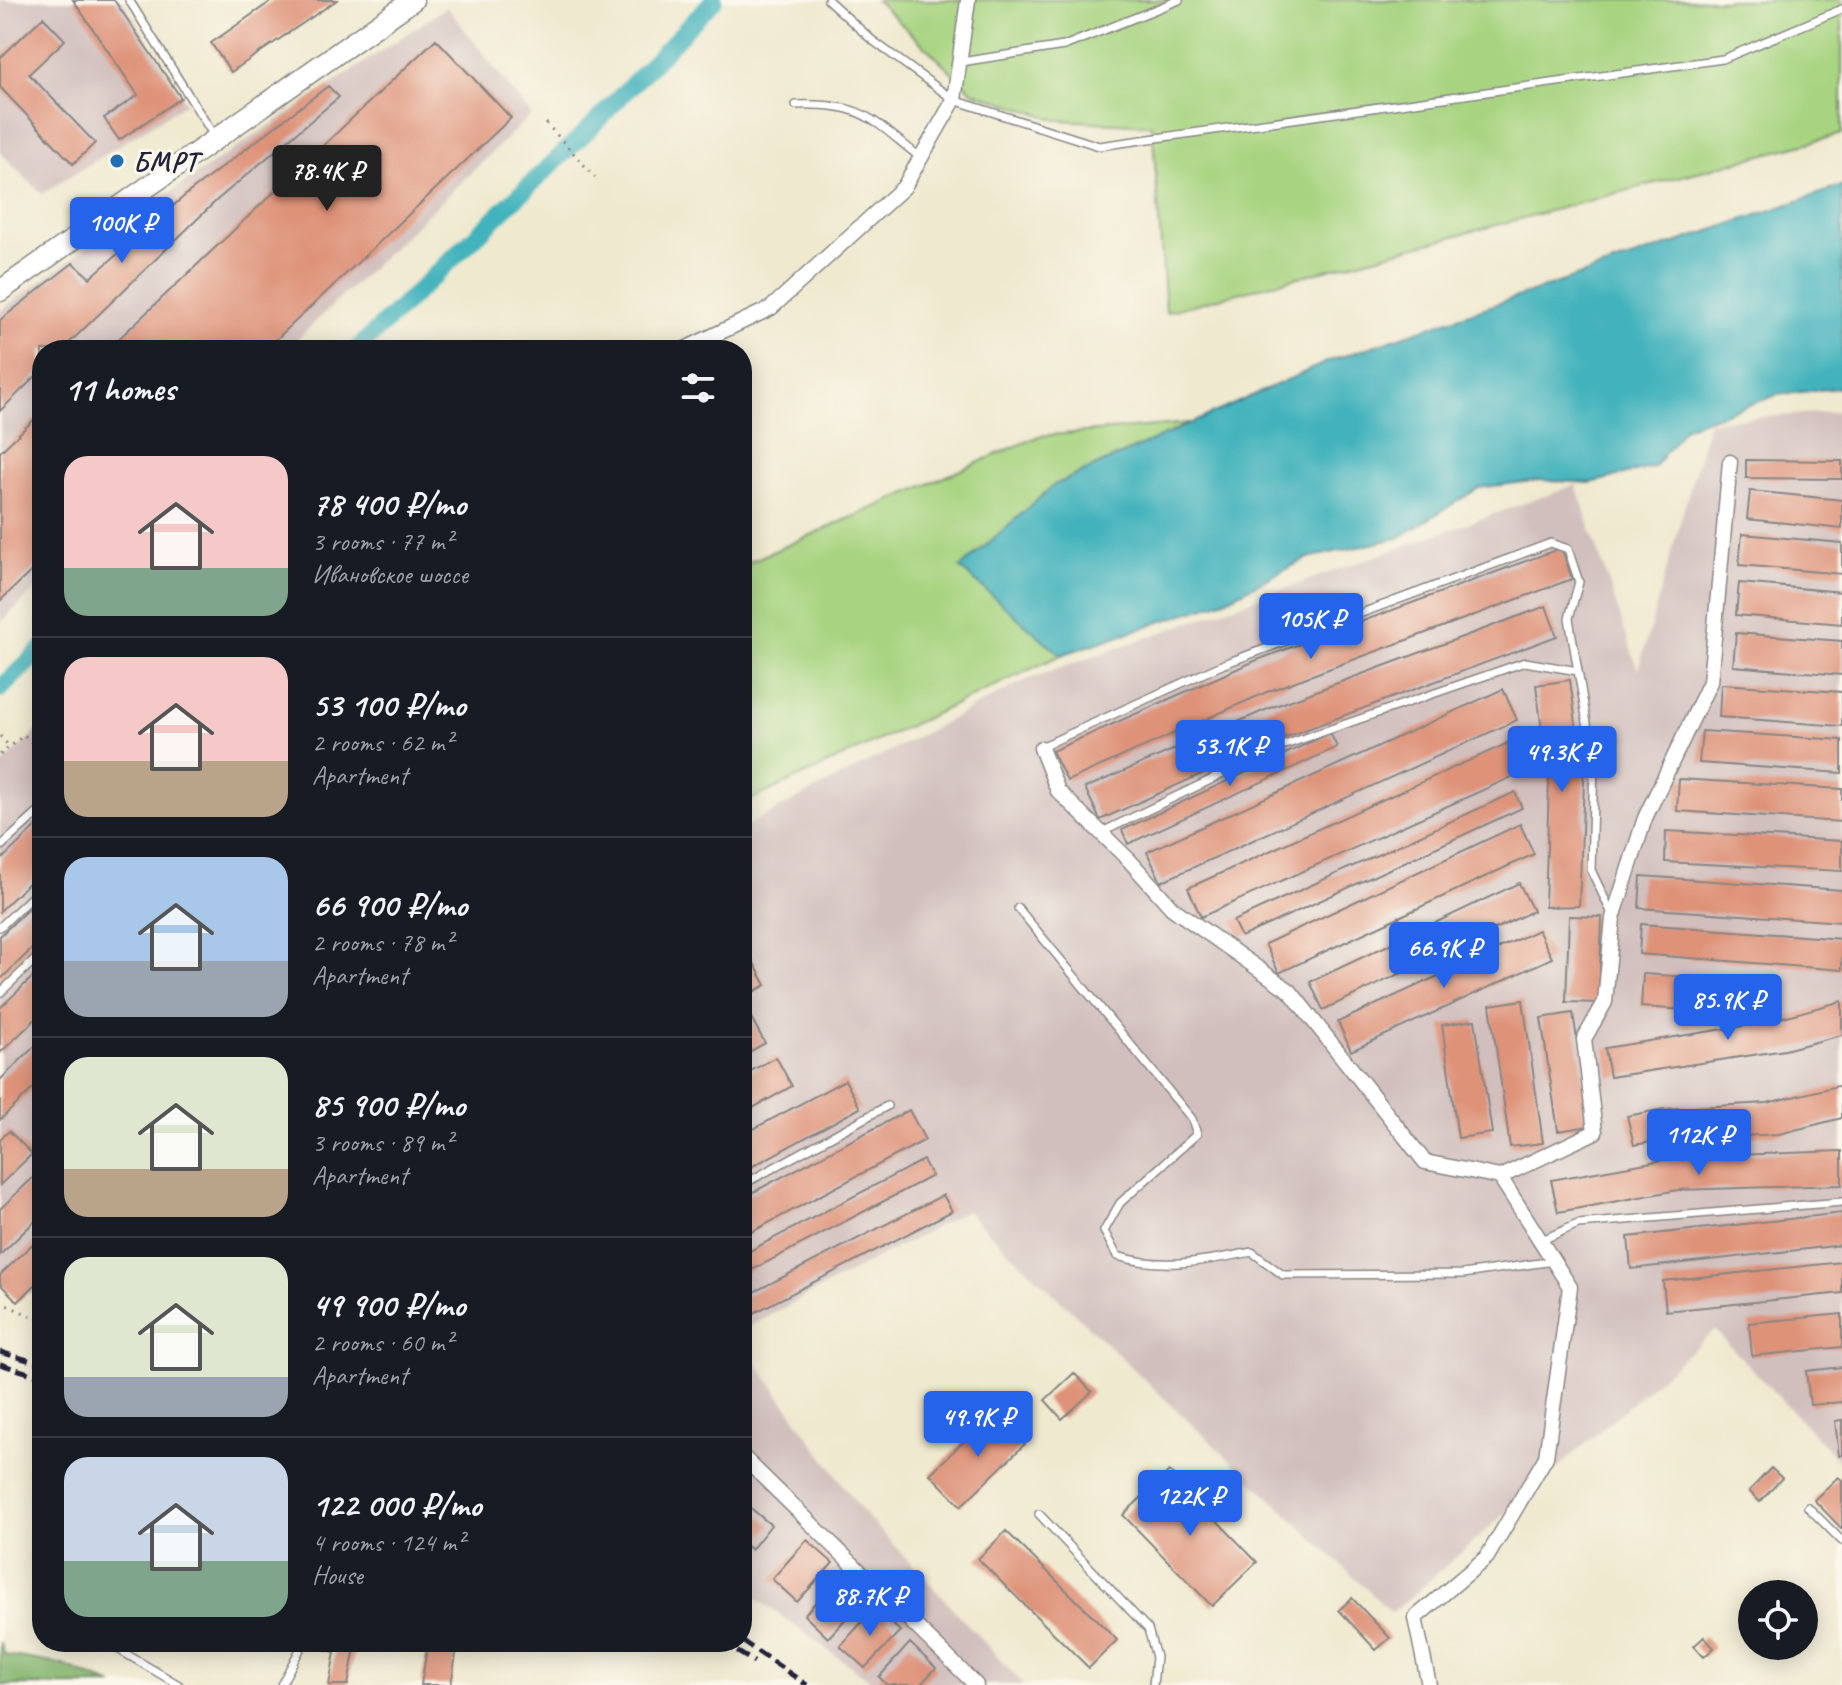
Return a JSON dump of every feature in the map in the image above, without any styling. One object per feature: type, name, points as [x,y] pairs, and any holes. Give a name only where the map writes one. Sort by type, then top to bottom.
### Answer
[{"type":"street","points":[[0,291],[413,0]]},
{"type":"street","points":[[704,340],[771,308],[904,187],[954,100],[968,0]]},
{"type":"street","points":[[1041,748],[1058,791],[1129,860],[1172,908],[1290,991],[1425,1162],[1500,1177],[1595,1132],[1584,1039],[1605,1002],[1613,918],[1645,818],[1710,682],[1730,462]]},
{"type":"street","points":[[1429,1685],[1415,1618],[1487,1557],[1546,1457],[1570,1287],[1500,1177]]},
{"type":"street","points":[[752,1466],[976,1685]]},
{"type":"lane","points":[[129,0],[215,138]]},
{"type":"lane","points":[[828,0],[872,40],[954,100],[1099,146],[1723,59],[1842,9]]},
{"type":"lane","points":[[961,62],[1064,46],[1179,0]]},
{"type":"lane","points":[[796,105],[837,104],[862,112],[921,158]]},
{"type":"lane","points":[[1041,748],[1224,664],[1551,543],[1568,549],[1579,582],[1569,618],[1594,763],[1591,870],[1613,918]]},
{"type":"lane","points":[[1099,833],[1279,747],[1525,662],[1578,671]]},
{"type":"lane","points":[[0,847],[32,818]]},
{"type":"lane","points":[[0,927],[32,897]]},
{"type":"lane","points":[[1018,908],[1192,1119],[1197,1134],[1120,1203],[1104,1231],[1117,1256],[1146,1265],[1207,1261],[1252,1252],[1283,1275],[1463,1274],[1554,1261]]},
{"type":"lane","points":[[0,993],[32,963]]},
{"type":"lane","points":[[752,1180],[887,1106]]},
{"type":"lane","points":[[1540,1241],[1578,1224],[1842,1202]]},
{"type":"lane","points":[[1808,1507],[1842,1541]]},
{"type":"lane","points":[[1039,1514],[1148,1629],[1156,1657],[1153,1685]]},
{"type":"lane","points":[[123,1652],[179,1685]]},
{"type":"lane","points":[[281,1685],[299,1652]]},
{"type":"path","points":[[546,123],[595,177]]},
{"type":"path","points":[[0,755],[24,735],[32,743]]},
{"type":"path","points":[[0,736],[10,747]]},
{"type":"path","points":[[0,1302],[32,1316]]},
{"type":"shaded area","points":[[0,0],[122,0],[186,103],[42,194],[0,152]]},
{"type":"shaded area","points":[[447,7],[531,115],[296,340],[32,340],[32,593],[0,623],[0,311],[71,259]]},
{"type":"shaded area","points":[[1842,411],[1842,1464],[1715,1330],[1392,1613],[966,1211],[752,1325],[752,823],[1024,681],[1576,485],[1638,670],[1709,421]]},
{"type":"shaded area","points":[[32,736],[32,1294],[0,1284],[0,767]]},
{"type":"shaded area","points":[[752,1357],[862,1511],[1024,1685],[877,1685],[752,1595]]},
{"type":"green space","points":[[876,0],[1842,0],[1842,134],[1166,312],[1152,125],[1057,120],[973,92]]},
{"type":"green space","points":[[1191,423],[1054,485],[961,568],[1061,655],[752,799],[752,561],[1039,436]]},
{"type":"green space","points":[[0,1642],[5,1655],[60,1664],[113,1685],[0,1685]]},
{"type":"water","points":[[1842,186],[1842,387],[1777,395],[1685,427],[1654,467],[1591,483],[1540,480],[1479,488],[1398,538],[1308,558],[1223,601],[1061,655],[960,568],[1054,485],[1329,361]]},
{"type":"building","points":[[73,0],[114,0],[181,98],[119,140],[104,118],[138,95]]},
{"type":"building","points":[[273,0],[337,0],[231,72],[211,43]]},
{"type":"building","points":[[43,17],[65,40],[29,74],[95,143],[73,164],[0,87],[0,58]]},
{"type":"building","points":[[436,39],[511,118],[276,340],[118,340]]},
{"type":"building","points":[[328,86],[339,97],[217,200],[72,340],[32,340],[32,380],[0,411],[0,320],[73,263],[90,278],[188,193]]},
{"type":"building","points":[[32,422],[32,571],[0,601],[0,452]]},
{"type":"building","points":[[1746,460],[1842,461],[1842,479],[1746,478]]},
{"type":"building","points":[[1750,491],[1842,500],[1842,529],[1747,519]]},
{"type":"building","points":[[1742,534],[1842,543],[1842,574],[1739,565]]},
{"type":"building","points":[[1561,548],[1572,579],[1269,691],[1067,781],[1052,751],[1257,660]]},
{"type":"building","points":[[1739,583],[1842,592],[1842,624],[1736,615]]},
{"type":"building","points":[[1546,606],[1557,636],[1270,743],[1100,820],[1085,788],[1270,708]]},
{"type":"building","points":[[1736,633],[1842,641],[1842,675],[1733,666]]},
{"type":"building","points":[[1570,680],[1584,781],[1579,906],[1545,907],[1549,783],[1536,685]]},
{"type":"building","points":[[1721,684],[1842,692],[1842,726],[1719,717]]},
{"type":"building","points":[[1503,689],[1517,720],[1161,882],[1147,852]]},
{"type":"building","points":[[1702,731],[1842,740],[1842,773],[1699,763]]},
{"type":"building","points":[[1330,733],[1337,747],[1128,844],[1122,830]]},
{"type":"building","points":[[1510,742],[1523,772],[1201,917],[1188,888]]},
{"type":"building","points":[[1679,779],[1842,789],[1842,822],[1677,811]]},
{"type":"building","points":[[1515,792],[1522,808],[1241,937],[1233,921]]},
{"type":"building","points":[[1520,824],[1534,854],[1279,973],[1265,944]]},
{"type":"building","points":[[32,831],[32,880],[0,911],[0,861]]},
{"type":"building","points":[[1666,831],[1842,841],[1842,871],[1665,862]]},
{"type":"building","points":[[1641,876],[1842,890],[1842,922],[1639,908]]},
{"type":"building","points":[[1519,883],[1533,911],[1323,1010],[1310,982]]},
{"type":"building","points":[[32,905],[32,949],[0,980],[0,936]]},
{"type":"building","points":[[1569,916],[1602,917],[1599,1003],[1566,1002]]},
{"type":"building","points":[[1641,924],[1842,939],[1842,970],[1639,954]]},
{"type":"building","points":[[1538,930],[1552,958],[1351,1051],[1338,1022]]},
{"type":"building","points":[[752,960],[766,985],[752,993]]},
{"type":"building","points":[[1643,974],[1766,982],[1764,1010],[1748,1014],[1641,1007]]},
{"type":"building","points":[[32,978],[32,1023],[0,1053],[0,1008]]},
{"type":"building","points":[[1523,1000],[1543,1143],[1510,1147],[1490,1005]]},
{"type":"building","points":[[1842,1001],[1842,1035],[1785,1050],[1610,1077],[1605,1048],[1762,1023]]},
{"type":"building","points":[[1573,1013],[1590,1126],[1558,1131],[1541,1018]]},
{"type":"building","points":[[752,1019],[765,1043],[752,1050]]},
{"type":"building","points":[[1475,1020],[1492,1133],[1458,1138],[1442,1025]]},
{"type":"building","points":[[32,1049],[32,1090],[0,1120],[0,1080]]},
{"type":"building","points":[[776,1057],[792,1086],[752,1108],[752,1070]]},
{"type":"building","points":[[845,1080],[860,1108],[752,1167],[752,1130]]},
{"type":"building","points":[[1842,1085],[1842,1118],[1779,1134],[1662,1140],[1634,1145],[1627,1116],[1664,1109],[1767,1103]]},
{"type":"building","points":[[909,1110],[925,1140],[752,1232],[752,1193]]},
{"type":"building","points":[[9,1131],[32,1154],[0,1185],[0,1139]]},
{"type":"building","points":[[1842,1151],[1842,1185],[1678,1190],[1558,1212],[1551,1180],[1680,1157]]},
{"type":"building","points":[[923,1160],[932,1176],[752,1270],[752,1250]]},
{"type":"building","points":[[32,1179],[32,1224],[0,1255],[0,1209]]},
{"type":"building","points":[[943,1195],[952,1211],[752,1314],[752,1293]]},
{"type":"building","points":[[1842,1213],[1842,1245],[1631,1269],[1628,1237]]},
{"type":"building","points":[[32,1245],[32,1288],[18,1302],[0,1284],[0,1275]]},
{"type":"building","points":[[1842,1262],[1842,1293],[1666,1311],[1663,1281]]},
{"type":"building","points":[[1842,1314],[1842,1347],[1752,1356],[1749,1323]]},
{"type":"building","points":[[1842,1367],[1842,1402],[1810,1405],[1806,1371]]},
{"type":"building","points":[[1074,1373],[1092,1392],[1062,1419],[1045,1400]]},
{"type":"building","points":[[994,1412],[1025,1444],[961,1506],[930,1474]]},
{"type":"building","points":[[1842,1420],[1842,1455],[1839,1456],[1835,1421]]},
{"type":"building","points":[[1771,1468],[1782,1478],[1760,1502],[1749,1491]]},
{"type":"building","points":[[1169,1471],[1257,1562],[1212,1606],[1123,1515]]},
{"type":"building","points":[[1838,1477],[1842,1480],[1842,1529],[1814,1500]]},
{"type":"building","points":[[752,1509],[771,1525],[752,1549]]},
{"type":"building","points":[[1006,1531],[1117,1640],[1089,1668],[978,1559]]},
{"type":"building","points":[[807,1540],[833,1563],[797,1602],[772,1579]]},
{"type":"building","points":[[838,1578],[863,1600],[828,1638],[804,1615]]},
{"type":"building","points":[[1352,1598],[1390,1638],[1376,1650],[1339,1610]]},
{"type":"building","points":[[875,1608],[900,1631],[865,1668],[840,1646]]},
{"type":"building","points":[[1704,1637],[1714,1648],[1704,1657],[1694,1646]]},
{"type":"building","points":[[910,1643],[936,1668],[920,1685],[887,1685],[879,1677]]},
{"type":"building","points":[[335,1652],[354,1652],[348,1685],[329,1685]]},
{"type":"building","points":[[426,1652],[456,1652],[451,1685],[421,1685]]},
{"type":"waterway","points":[[367,340],[590,128],[714,0]]},
{"type":"waterway","points":[[0,689],[32,659]]},
{"type":"railway","points":[[0,1352],[32,1361]]},
{"type":"railway","points":[[0,1364],[32,1374]]},
{"type":"railway","points":[[752,1648],[807,1685]]},
{"type":"railway","points":[[738,1652],[754,1662]]},
{"type":"place","name":"БМРТ","points":[[117,161]]}]
